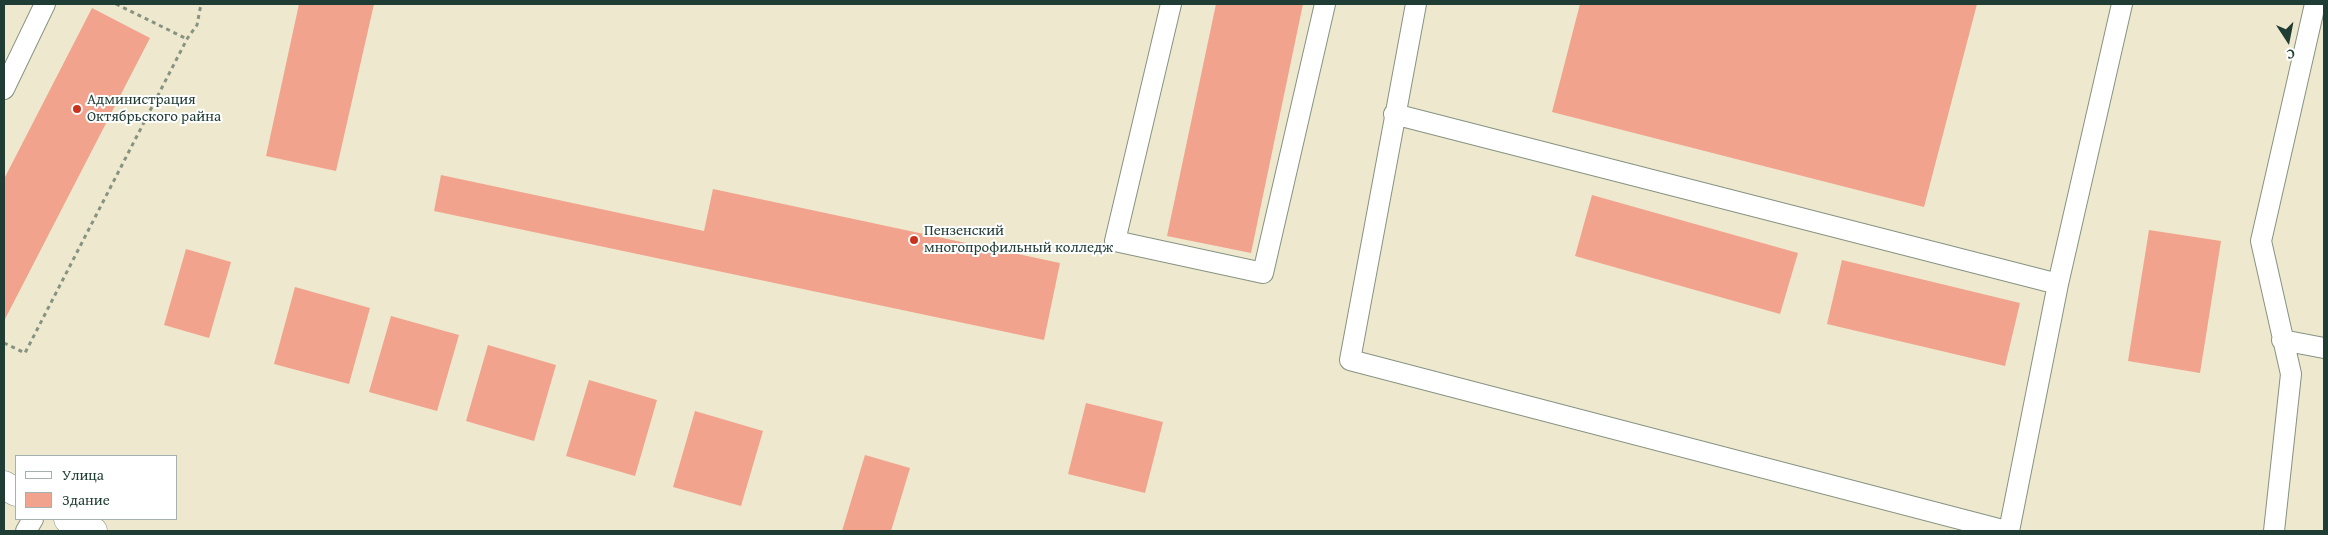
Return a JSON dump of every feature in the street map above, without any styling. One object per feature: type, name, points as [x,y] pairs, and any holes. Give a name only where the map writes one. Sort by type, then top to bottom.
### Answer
[{"type":"street","points":[[4,485],[15,491]]},
{"type":"street","points":[[70,520],[93,531]]},
{"type":"lane","points":[[4,89],[45,4]]},
{"type":"lane","points":[[1171,4],[1115,240],[1263,273],[1325,4]]},
{"type":"lane","points":[[1416,4],[1394,114],[1350,360],[2007,531],[2058,284],[2122,4]]},
{"type":"lane","points":[[2274,531],[2291,374],[2261,240],[2315,4]]},
{"type":"lane","points":[[1394,114],[2058,284]]},
{"type":"lane","points":[[2282,340],[2324,348]]},
{"type":"lane","points":[[26,531],[32,520]]},
{"type":"path","points":[[116,4],[187,40]]},
{"type":"path","points":[[4,343],[25,353],[187,40],[197,25],[201,4]]},
{"type":"building","points":[[299,4],[374,4],[336,171],[266,156]]},
{"type":"building","points":[[1216,4],[1303,4],[1251,253],[1167,236]]},
{"type":"building","points":[[1580,4],[1977,4],[1924,207],[1552,112]]},
{"type":"building","name":"Администрация Октябрьского райна","points":[[92,8],[150,38],[4,321],[4,179]]},
{"type":"building","points":[[441,175],[704,231],[713,189],[1060,263],[1044,340],[434,211]]},
{"type":"building","points":[[1592,195],[1798,253],[1780,314],[1575,256]]},
{"type":"building","points":[[2149,230],[2221,241],[2200,373],[2128,361]]},
{"type":"building","points":[[186,249],[231,262],[209,338],[164,325]]},
{"type":"building","points":[[1842,260],[2020,303],[2005,366],[1827,324]]},
{"type":"building","points":[[295,287],[370,308],[349,384],[274,364]]},
{"type":"building","points":[[391,316],[459,335],[437,411],[369,392]]},
{"type":"building","points":[[488,345],[556,365],[534,441],[466,421]]},
{"type":"building","points":[[589,380],[657,400],[635,476],[566,456]]},
{"type":"building","points":[[1086,403],[1163,422],[1145,493],[1068,474]]},
{"type":"building","points":[[695,411],[763,431],[741,506],[673,487]]},
{"type":"building","points":[[865,455],[910,468],[891,531],[842,531]]},
{"type":"place","name":"Администрация Октябрьского райна","points":[[77,109]]},
{"type":"place","name":"Пензенский многопрофильный колледж","points":[[914,240]]}]
